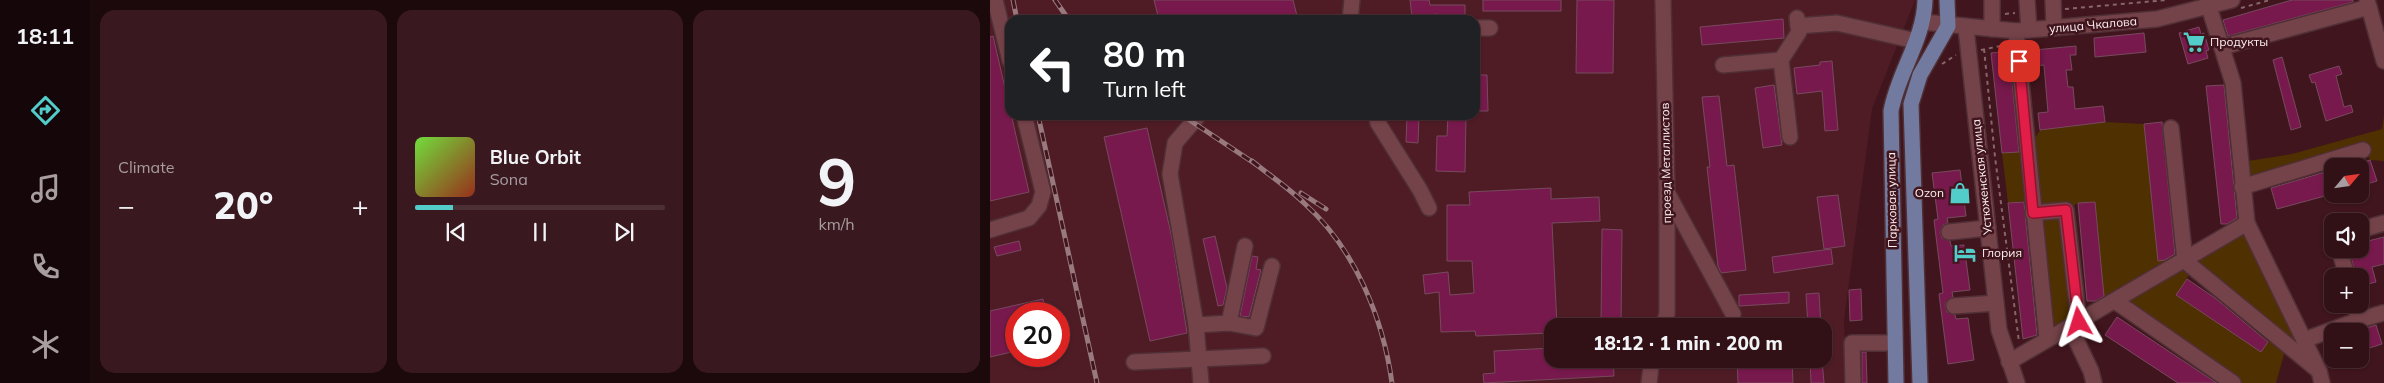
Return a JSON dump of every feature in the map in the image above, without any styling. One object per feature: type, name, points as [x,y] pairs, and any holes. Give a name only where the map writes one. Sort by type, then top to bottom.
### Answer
[{"type":"main road","points":[[1923,22],[1925,0]]},
{"type":"main road","points":[[1947,0],[1948,26]]},
{"type":"main road","name":"Парковая улица","points":[[1896,383],[1891,110],[1894,92],[1923,22]]},
{"type":"main road","name":"Парковая улица","points":[[1920,383],[1911,104],[1920,75],[1948,26]]},
{"type":"street","points":[[995,0],[1005,41]]},
{"type":"street","points":[[1350,15],[1352,0]]},
{"type":"street","name":"проезд Металлистов","points":[[1663,0],[1667,192],[1666,318]]},
{"type":"street","points":[[1992,0],[1992,29]]},
{"type":"street","name":"улица Чкалова","points":[[1923,22],[1966,28],[2023,30],[2054,28],[2157,20],[2179,7],[2209,7],[2232,0]]},
{"type":"street","points":[[2222,47],[2368,4],[2384,61]]},
{"type":"street","points":[[2053,5],[2054,28]]},
{"type":"street","points":[[2028,6],[2023,30],[2033,213],[2047,340]]},
{"type":"street","points":[[2209,7],[2233,83],[2247,224],[2320,377]]},
{"type":"street","points":[[1790,137],[1781,60],[1799,32],[1798,22],[1837,23],[1916,41]]},
{"type":"street","name":"Устюженская улица","points":[[1966,28],[1999,330],[2015,360],[2017,383]]},
{"type":"street","points":[[1723,65],[1781,60]]},
{"type":"street","points":[[990,230],[1029,218],[1040,206],[1043,192],[1025,120]]},
{"type":"street","points":[[1195,120],[1175,143],[1170,174],[1196,325],[1201,379]]},
{"type":"street","points":[[1377,120],[1429,208]]},
{"type":"street","points":[[2171,128],[2185,261],[2320,377]]},
{"type":"street","points":[[2242,186],[2364,150]]},
{"type":"street","points":[[1667,192],[1733,314]]},
{"type":"street","points":[[2033,213],[2066,210],[2074,324],[2094,383]]},
{"type":"street","points":[[2015,360],[2247,224]]},
{"type":"street","points":[[2369,228],[2384,224]]},
{"type":"street","points":[[1949,232],[1988,228]]},
{"type":"street","points":[[1229,322],[1245,246]]},
{"type":"street","points":[[1196,325],[1229,322],[1256,328],[1272,266]]},
{"type":"street","points":[[2115,301],[2233,383]]},
{"type":"street","points":[[1954,306],[1996,302]]},
{"type":"street","points":[[2357,313],[2359,320]]},
{"type":"street","points":[[2304,340],[2383,313]]},
{"type":"street","points":[[1853,383],[1852,344],[1894,343]]},
{"type":"street","points":[[1134,362],[1263,356]]},
{"type":"street","points":[[1649,383],[1651,368]]},
{"type":"path","points":[[2053,5],[2167,0]]},
{"type":"path","points":[[2000,14],[2028,6]]},
{"type":"path","points":[[1984,49],[2015,360]]},
{"type":"shaded area","points":[[990,0],[1915,0],[1872,109],[1844,320],[1846,383],[990,383]]},
{"type":"shaded area","points":[[2384,116],[2384,161],[2370,160],[2366,148],[2332,158],[2324,158],[2324,160],[2244,184],[2242,162],[2292,154],[2382,129]]},
{"type":"shaded area","points":[[2105,122],[2144,124],[2158,260],[2176,259],[2192,269],[2177,296],[2261,352],[2272,336],[2286,347],[2276,383],[2236,383],[2104,300],[2095,202],[2078,203],[2066,210],[2079,322],[2047,339],[2026,201],[2008,203],[2002,153],[2028,149],[2040,130]]},
{"type":"shaded area","points":[[2246,226],[2313,363],[2187,261]]},
{"type":"building","points":[[1154,0],[1293,0],[1297,15],[1158,15]]},
{"type":"building","points":[[1410,0],[1429,0],[1430,5],[1465,5],[1465,15],[1412,15]]},
{"type":"building","points":[[1483,0],[1561,0],[1561,11],[1483,11]]},
{"type":"building","points":[[1577,0],[1614,0],[1613,73],[1576,73]]},
{"type":"building","points":[[2292,0],[2353,0],[2353,2],[2228,36],[2223,20]]},
{"type":"building","points":[[1783,19],[1784,38],[1702,45],[1700,27]]},
{"type":"building","name":"Продукты","points":[[2199,27],[2201,34],[2204,33],[2209,50],[2206,51],[2208,58],[2188,64],[2179,33]]},
{"type":"building","points":[[2144,33],[2146,52],[2095,57],[2094,38]]},
{"type":"building","points":[[993,36],[1005,88],[1005,120],[1012,120],[1029,192],[990,201],[990,37]]},
{"type":"building","points":[[2076,46],[2076,55],[2070,55],[2072,70],[2066,70],[2068,87],[2073,87],[2075,109],[2103,106],[2105,122],[2040,130],[2038,113],[2048,112],[2044,65],[2035,66],[2034,50]]},
{"type":"building","points":[[2009,51],[2019,152],[2002,153],[1991,53]]},
{"type":"building","points":[[2282,57],[2301,127],[2291,130],[2273,60]]},
{"type":"building","points":[[1832,61],[1838,130],[1825,131],[1822,91],[1797,94],[1794,68],[1820,65],[1820,62]]},
{"type":"building","points":[[2339,66],[2342,74],[2336,76],[2344,107],[2351,105],[2353,112],[2326,121],[2315,82],[2312,83],[2309,75]]},
{"type":"building","points":[[1480,75],[1487,75],[1488,111],[1480,111]]},
{"type":"building","points":[[1774,85],[1782,145],[1763,148],[1755,88]]},
{"type":"building","points":[[2224,85],[2237,218],[2227,224],[2221,224],[2206,86]]},
{"type":"building","points":[[1719,96],[1727,166],[1734,165],[1746,270],[1721,273],[1718,266],[1707,167],[1710,167],[1702,97]]},
{"type":"building","points":[[1407,120],[1419,120],[1418,143],[1406,142]]},
{"type":"building","points":[[1448,120],[1466,120],[1465,172],[1436,171],[1437,136],[1447,136]]},
{"type":"building","points":[[2162,122],[2175,254],[2165,260],[2158,261],[2144,124]]},
{"type":"building","points":[[1147,128],[1172,238],[1187,333],[1150,341],[1104,137]]},
{"type":"building","points":[[2369,160],[2377,181],[2369,183]]},
{"type":"building","points":[[1960,170],[1966,216],[1947,218],[1948,223],[1943,225],[1940,232],[1942,238],[1950,241],[1951,246],[1964,245],[1970,290],[1952,292],[1953,297],[1946,302],[1945,306],[1947,312],[1955,315],[1956,319],[1968,318],[1974,360],[1948,364],[1939,294],[1943,293],[1934,220],[1938,219],[1932,173]]},
{"type":"building","points":[[2324,172],[2324,196],[2277,209],[2271,188]]},
{"type":"building","points":[[1551,188],[1551,199],[1599,197],[1600,221],[1552,223],[1557,318],[1544,318],[1544,333],[1476,336],[1475,331],[1441,332],[1439,292],[1425,294],[1423,275],[1448,272],[1450,295],[1474,293],[1472,261],[1447,261],[1447,205],[1470,205],[1469,192]]},
{"type":"building","points":[[1838,195],[1845,246],[1824,249],[1817,197]]},
{"type":"building","points":[[2024,202],[2037,335],[2023,339],[2008,203]]},
{"type":"building","points":[[2095,202],[2104,296],[2096,301],[2087,301],[2078,203]]},
{"type":"building","points":[[1602,229],[1622,230],[1621,318],[1601,318]]},
{"type":"building","points":[[1215,236],[1227,288],[1223,305],[1218,306],[1203,239]]},
{"type":"building","points":[[2384,237],[2384,264],[2372,267],[2376,282],[2369,284],[2369,268],[2354,268],[2351,258],[2369,258],[2369,241]]},
{"type":"building","points":[[1019,241],[1021,250],[997,256],[994,247]]},
{"type":"building","points":[[1831,249],[1833,264],[1774,273],[1772,257]]},
{"type":"building","points":[[1252,256],[1258,257],[1256,269],[1261,270],[1249,317],[1240,316]]},
{"type":"building","points":[[2187,279],[2215,298],[2268,342],[2261,352],[2176,295]]},
{"type":"building","points":[[1861,289],[1862,320],[1850,321],[1849,290]]},
{"type":"building","points":[[1789,292],[1789,303],[1739,306],[1739,295]]},
{"type":"building","points":[[1819,293],[1821,318],[1808,318],[1806,294]]},
{"type":"building","points":[[1043,299],[1044,302],[1030,302]]},
{"type":"building","points":[[1005,308],[1005,354],[990,357],[990,311]]},
{"type":"building","points":[[2117,317],[2217,383],[2178,383],[2105,335]]},
{"type":"building","points":[[2376,325],[2382,344],[2369,348],[2369,327]]},
{"type":"building","points":[[1544,348],[1544,368],[1614,368],[1614,376],[1484,383],[1483,374],[1495,373],[1494,351]]},
{"type":"building","points":[[1862,352],[1866,352],[1867,383],[1862,383]]},
{"type":"building","points":[[1737,368],[1792,368],[1793,383],[1738,383]]},
{"type":"building","points":[[1810,368],[1823,368],[1824,383],[1811,383]]},
{"type":"railway","points":[[1013,0],[1016,15]]},
{"type":"railway","points":[[1055,0],[1066,15]]},
{"type":"railway","points":[[1039,120],[1097,383]]},
{"type":"railway","points":[[1190,120],[1257,165]]},
{"type":"railway","points":[[1252,161],[1292,192],[1323,222],[1352,263],[1374,310],[1388,358],[1392,383]]},
{"type":"railway","points":[[1301,193],[1326,209]]},
{"type":"place","name":"Продукты","points":[[2194,42]]},
{"type":"place","name":"Ozon","points":[[1960,193]]},
{"type":"place","name":"Глория","points":[[1965,253]]},
{"type":"route","points":[[2019,61],[2033,213],[2066,210],[2079,322]]}]
